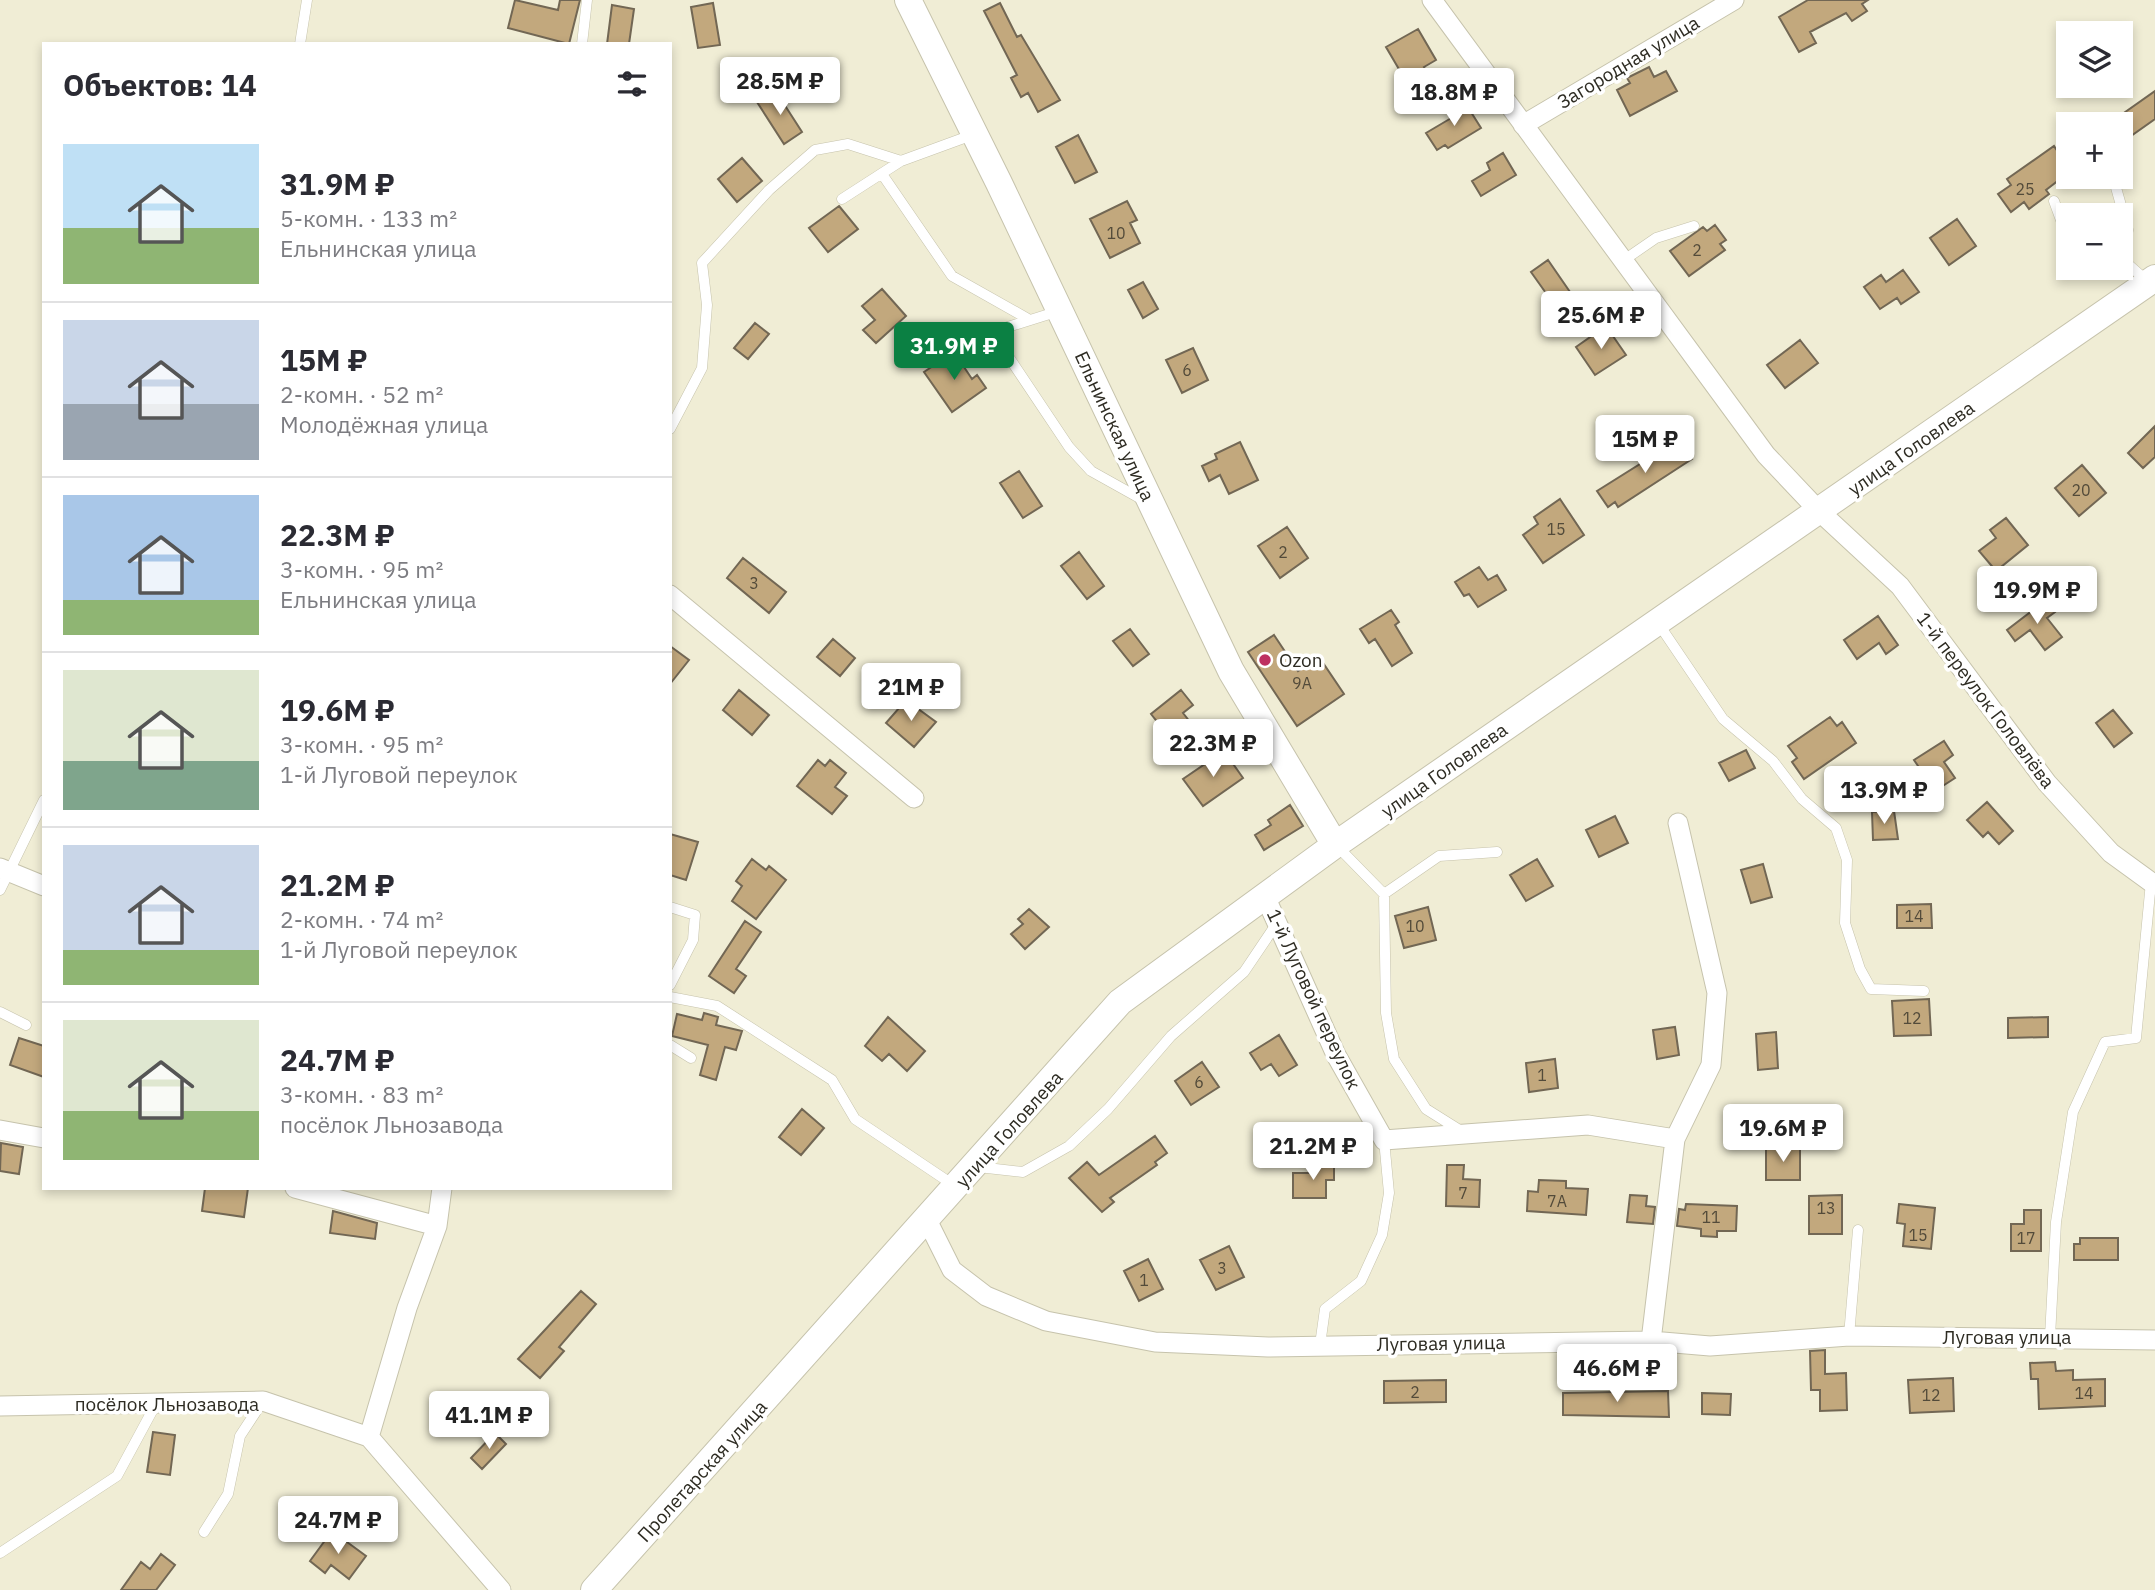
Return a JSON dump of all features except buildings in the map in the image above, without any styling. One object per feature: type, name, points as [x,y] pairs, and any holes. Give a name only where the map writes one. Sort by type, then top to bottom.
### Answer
[{"type":"main road","name":"Ельнинская улица","points":[[908,0],[975,134],[1231,671],[1335,845]]},
{"type":"main road","name":"улица Головлева","points":[[811,1351],[1120,1002],[1335,845],[2152,280]]},
{"type":"main road","name":"Пролетарская улица","points":[[594,1590],[811,1351]]},
{"type":"street","name":"1-й переулок Головлёва","points":[[1432,0],[1766,455],[1819,511],[1900,586],[2048,783],[2111,853],[2153,884]]},
{"type":"street","name":"Загородная улица","points":[[1523,125],[1734,0]]},
{"type":"street","points":[[672,597],[914,798]]},
{"type":"street","points":[[1651,1341],[1675,1139],[1712,1065],[1717,993],[1678,823]]},
{"type":"street","points":[[5,870],[42,885]]},
{"type":"street","name":"1-й Луговой переулок","points":[[1265,896],[1336,1055],[1384,1140]]},
{"type":"street","points":[[1384,1140],[1588,1125],[1675,1139]]},
{"type":"street","points":[[0,1130],[42,1138]]},
{"type":"street","points":[[302,1190],[437,1226]]},
{"type":"street","points":[[442,1190],[437,1226],[407,1308],[369,1437],[501,1590]]},
{"type":"street","name":"Луговая улица","points":[[927,1220],[952,1270],[986,1296],[1046,1321],[1155,1342],[1268,1347],[1651,1341],[1710,1346],[1849,1336],[2155,1340]]},
{"type":"street","name":"посёлок Льнозавода","points":[[0,1406],[263,1401],[369,1437]]},
{"type":"lane","points":[[300,42],[307,0]]},
{"type":"lane","points":[[582,42],[587,0]]},
{"type":"lane","points":[[842,199],[901,162],[975,134]]},
{"type":"lane","points":[[672,425],[702,368],[707,305],[702,263],[769,190],[815,150],[848,144],[901,162]]},
{"type":"lane","points":[[882,174],[952,276],[1030,320]]},
{"type":"lane","points":[[2054,201],[2056,206]]},
{"type":"lane","points":[[1624,260],[1656,238],[1694,226]]},
{"type":"lane","points":[[2133,266],[2152,280]]},
{"type":"lane","points":[[962,349],[992,332],[1060,311]]},
{"type":"lane","points":[[992,332],[1069,447],[1091,471],[1153,506]]},
{"type":"lane","points":[[1658,622],[1723,719],[1773,761],[1802,799],[1836,828],[1847,860],[1846,923],[1860,968],[1871,989],[1924,991]]},
{"type":"lane","points":[[0,890],[5,870],[42,804]]},
{"type":"lane","points":[[1335,845],[1384,894],[1386,1013],[1394,1059],[1426,1109],[1465,1133]]},
{"type":"lane","points":[[1384,894],[1439,856],[1497,852]]},
{"type":"lane","points":[[2050,1337],[2056,1222],[2073,1112],[2105,1042],[2136,1038],[2153,884]]},
{"type":"lane","points":[[672,909],[695,915],[693,940],[672,981]]},
{"type":"lane","points":[[975,1167],[1023,1172],[1069,1146],[1108,1108],[1171,1036],[1244,972],[1277,922]]},
{"type":"lane","points":[[672,997],[718,1006],[832,1080],[855,1119],[957,1187]]},
{"type":"lane","points":[[0,1012],[26,1024]]},
{"type":"lane","points":[[672,1046],[691,1058]]},
{"type":"lane","points":[[1320,1345],[1325,1309],[1361,1281],[1382,1235],[1389,1193],[1384,1140]]},
{"type":"lane","points":[[1849,1336],[1858,1230]]},
{"type":"lane","points":[[204,1532],[228,1494],[240,1436],[263,1401]]},
{"type":"lane","points":[[0,1553],[117,1476],[158,1402]]},
{"type":"place","name":"Ozon","points":[[1265,660]]}]
